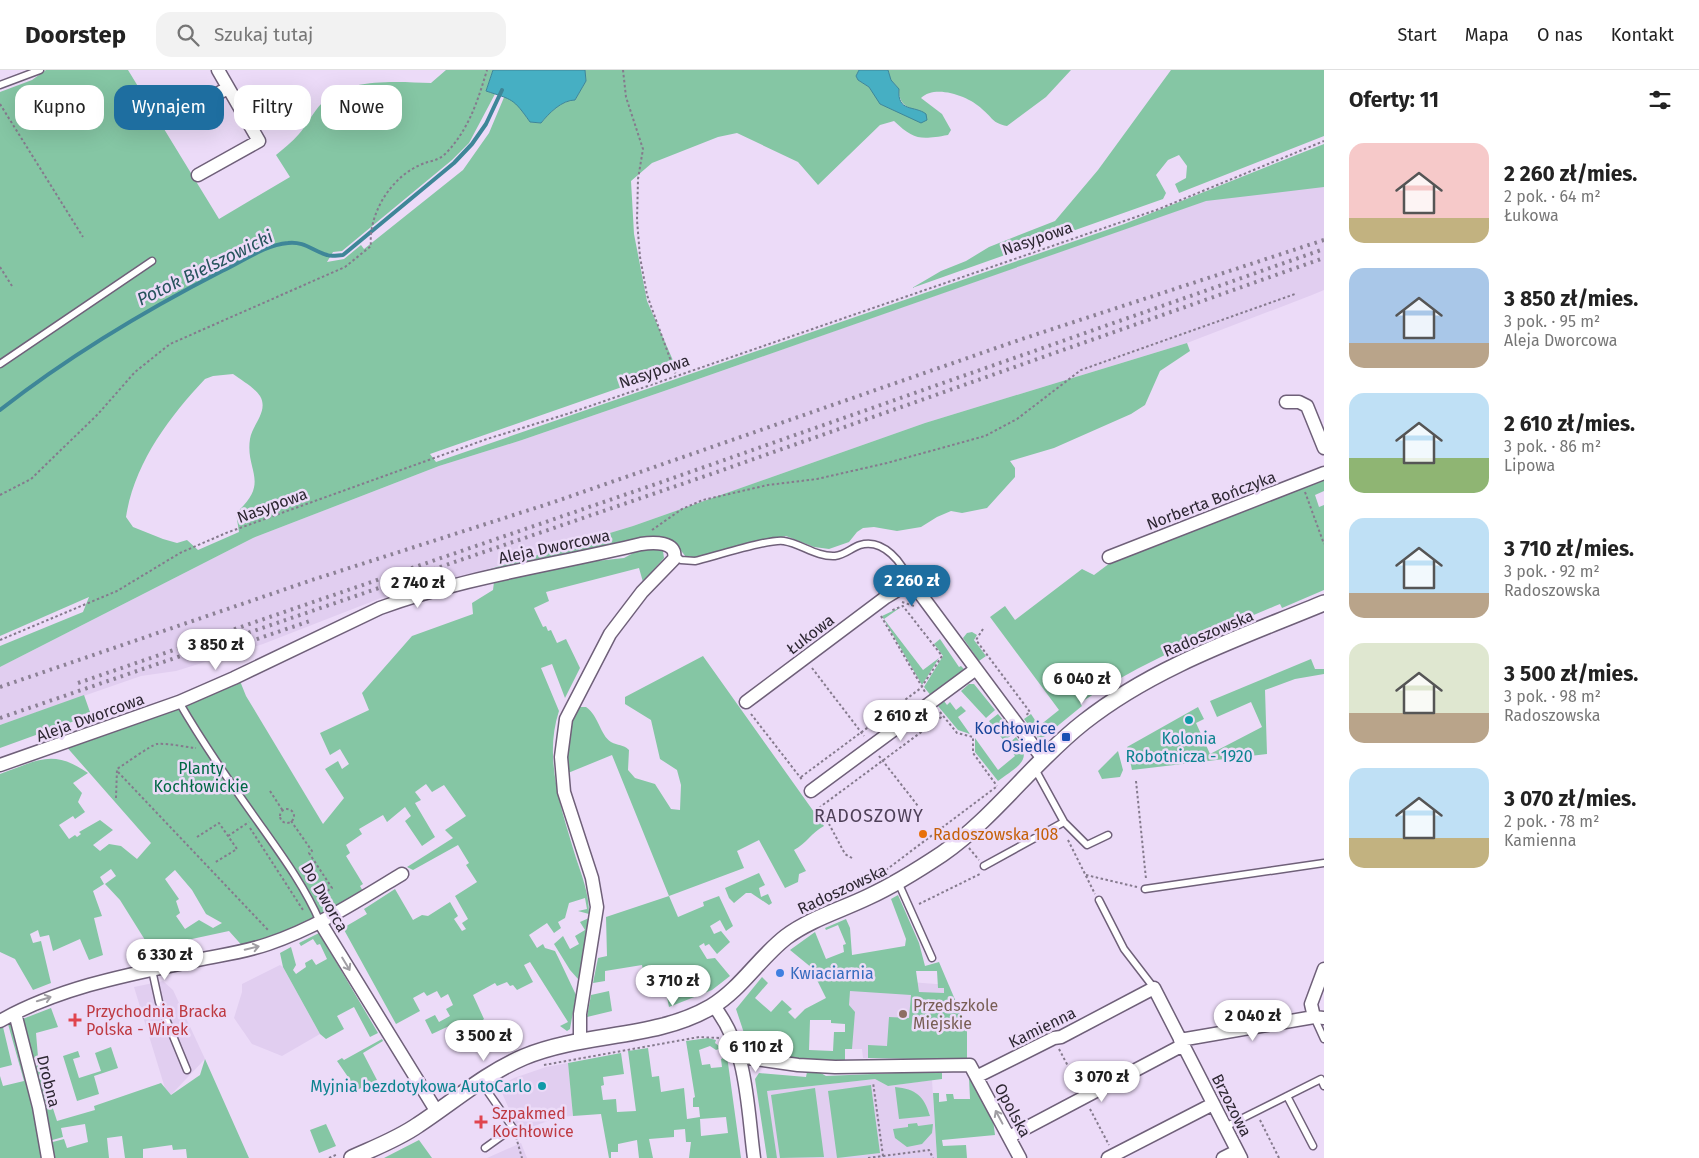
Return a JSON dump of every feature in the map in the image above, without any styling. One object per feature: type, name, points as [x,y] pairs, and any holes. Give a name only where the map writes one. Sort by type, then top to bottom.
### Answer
[{"type":"street","points":[[198,175],[259,141],[218,70]]},
{"type":"street","points":[[224,90],[228,88]]},
{"type":"street","points":[[1286,402],[1299,402],[1307,406],[1324,448]]},
{"type":"street","name":"Norberta Bończyka","points":[[1109,557],[1301,483],[1324,472]]},
{"type":"street","name":"Aleja Dworcowa","points":[[0,765],[179,702],[243,674],[380,608],[405,599],[480,578],[641,544],[656,542],[670,546],[675,555]]},
{"type":"street","points":[[580,1042],[580,1014],[597,907],[592,878],[564,792],[561,757],[566,719],[610,634],[675,555]]},
{"type":"street","points":[[909,583],[913,584],[976,669],[1038,763]]},
{"type":"street","name":"Łukowa","points":[[747,706],[804,658],[886,597],[909,583]]},
{"type":"street","name":"Radoszowska","points":[[352,1158],[395,1139],[481,1082],[525,1057],[580,1042],[680,1021],[714,1006],[743,981],[787,937],[822,917],[898,882],[945,852],[975,827],[1038,763],[1088,719],[1136,686],[1183,662],[1324,603]]},
{"type":"street","points":[[811,791],[976,669]]},
{"type":"street","points":[[0,1021],[34,1002],[152,970],[268,944],[320,922],[402,874]]},
{"type":"street","name":"Do Dworca","points":[[320,922],[437,1112]]},
{"type":"street","points":[[1009,1137],[1182,1042],[1319,1018],[1311,1004],[1324,969]]},
{"type":"street","points":[[1154,988],[1182,1042]]},
{"type":"street","name":"Kamienna","points":[[978,1076],[1154,988]]},
{"type":"street","points":[[714,1006],[730,1031],[741,1057],[754,1158]]},
{"type":"street","name":"Drobna","points":[[15,1013],[43,1125],[48,1158]]},
{"type":"street","name":"Brzozowa","points":[[1182,1042],[1239,1154]]},
{"type":"street","points":[[741,1057],[798,1065],[835,1067],[970,1065],[978,1076]]},
{"type":"street","name":"Opolska","points":[[978,1076],[1020,1158]]},
{"type":"street","points":[[1108,1158],[1213,1104]]},
{"type":"street","points":[[1223,1158],[1239,1154]]},
{"type":"lane","points":[[0,85],[40,70]]},
{"type":"lane","points":[[0,364],[152,261]]},
{"type":"lane","points":[[675,555],[681,560],[695,561],[783,540],[807,550],[837,556],[860,546],[872,544],[886,549],[907,573],[909,583]]},
{"type":"lane","name":"Do Dworca","points":[[179,702],[197,733],[311,901],[320,922]]},
{"type":"lane","points":[[1038,763],[1040,776],[1064,822],[1087,845],[1108,835]]},
{"type":"lane","points":[[984,866],[1064,822]]},
{"type":"lane","points":[[1145,889],[1324,863]]},
{"type":"lane","points":[[898,882],[932,958]]},
{"type":"lane","points":[[1097,898],[1124,949],[1154,988]]},
{"type":"lane","points":[[152,970],[158,1002],[186,1070]]},
{"type":"lane","points":[[1319,1018],[1324,1038]]},
{"type":"lane","points":[[1225,1127],[1321,1079],[1324,1086]]},
{"type":"lane","points":[[481,1082],[513,1128],[485,1148]]},
{"type":"lane","points":[[1287,1096],[1313,1146]]},
{"type":"path","points":[[0,495],[31,479],[98,414],[136,372],[170,344],[345,267],[371,246],[373,221],[380,204],[390,189],[409,171],[421,164],[437,161],[459,138],[472,115],[487,70]]},
{"type":"path","points":[[623,70],[626,97],[643,149],[638,187],[640,257],[647,295],[676,375]]},
{"type":"path","points":[[0,104],[83,237]]},
{"type":"path","name":"Nasypowa","points":[[0,640],[117,590],[180,553],[226,533],[487,439],[1159,209],[1324,141]]},
{"type":"path","points":[[0,267],[12,286]]},
{"type":"path","points":[[641,544],[656,526],[682,509],[703,500],[768,485],[817,479],[887,463],[984,436],[1017,419],[1081,370],[1296,294]]},
{"type":"path","points":[[1301,483],[1324,544]]},
{"type":"path","points":[[801,777],[923,686],[942,656],[902,606],[880,614]]},
{"type":"path","points":[[913,619],[918,616]]},
{"type":"path","points":[[983,629],[976,640],[987,658],[1030,712],[1027,714]]},
{"type":"path","points":[[932,643],[936,640]]},
{"type":"path","points":[[804,658],[918,806]]},
{"type":"path","points":[[747,706],[811,791]]},
{"type":"path","points":[[852,858],[842,848],[820,808],[943,716]]},
{"type":"path","points":[[116,798],[117,769],[156,744],[197,748]]},
{"type":"path","points":[[118,772],[269,931],[263,934]]},
{"type":"path","points":[[1136,781],[1146,874]]},
{"type":"path","points":[[881,874],[1003,782]]},
{"type":"path","points":[[270,791],[283,811],[281,819],[284,822],[291,821]]},
{"type":"path","points":[[283,811],[290,810],[293,812],[294,818],[291,821]]},
{"type":"path","points":[[228,836],[255,818]]},
{"type":"path","points":[[291,821],[312,851],[309,853],[332,888],[311,901]]},
{"type":"path","points":[[197,838],[219,823],[228,836],[236,849],[214,863]]},
{"type":"path","points":[[247,823],[306,915]]},
{"type":"path","points":[[1067,838],[1097,898]]},
{"type":"path","points":[[920,903],[986,870],[972,851]]},
{"type":"path","points":[[1086,875],[1145,889]]},
{"type":"path","points":[[538,1067],[699,1036],[713,1036],[722,1040]]},
{"type":"path","points":[[873,1082],[883,1156]]},
{"type":"path","points":[[1260,1121],[1280,1158]]},
{"type":"path","points":[[513,1128],[522,1158]]},
{"type":"path","points":[[868,1158],[929,1150],[933,1158]]},
{"type":"shaded area","points":[[1324,159],[1324,290],[1187,343],[925,423],[633,526],[454,580],[381,598],[263,644],[176,671],[141,676],[0,725],[0,667],[253,538],[439,466],[522,440],[667,390]]},
{"type":"shaded area","points":[[280,965],[283,967],[320,1034],[282,1056],[252,1044],[234,1018],[242,992],[242,984]]},
{"type":"shaded area","points":[[163,981],[173,990],[205,1059],[168,1098],[134,987]]},
{"type":"shaded area","name":"Przedszkole Miejskie","points":[[910,982],[949,985],[967,1028],[967,1060],[863,1058],[862,1049],[845,1049],[848,983]]},
{"type":"shaded area","points":[[568,1063],[573,1116],[558,1117],[519,1132],[499,1086],[514,1078],[546,1067]]},
{"type":"shaded area","points":[[875,1079],[888,1086],[932,1080],[937,1158],[777,1158],[766,1091]]},
{"type":"shaded area","points":[[521,1143],[527,1158],[487,1158]]},
{"type":"green space","points":[[46,70],[128,70],[137,85],[114,85],[114,130],[165,130],[219,219],[290,177],[276,155],[302,130],[311,130],[311,118],[321,104],[321,130],[402,130],[402,85],[359,85],[389,82],[431,83],[446,70],[493,70],[486,91],[495,94],[469,143],[452,160],[342,251],[333,252],[327,262],[344,259],[361,245],[364,249],[463,170],[489,133],[505,95],[518,105],[530,122],[541,123],[552,111],[565,102],[575,100],[586,81],[585,70],[859,70],[856,76],[858,80],[869,87],[880,104],[898,112],[922,110],[912,109],[902,102],[899,89],[891,80],[888,70],[1071,70],[1046,97],[1007,126],[995,122],[976,104],[961,96],[943,92],[927,94],[921,98],[942,114],[951,130],[948,135],[924,138],[912,135],[894,121],[880,125],[818,185],[798,162],[737,133],[718,137],[652,163],[631,181],[634,234],[647,301],[675,365],[665,372],[430,454],[436,462],[1124,224],[1324,144],[1324,187],[1206,201],[667,390],[522,440],[439,466],[253,538],[0,667],[0,646],[83,612],[89,597],[0,636],[0,92],[15,86],[15,130],[104,130],[104,85],[19,85],[32,80]],"holes":[[[233,374],[260,396],[263,407],[250,439],[249,450],[254,484],[252,493],[236,513],[239,532],[198,550],[187,540],[177,543],[133,527],[126,517],[130,497],[137,478],[155,442],[179,409],[205,379],[213,376]]]},
{"type":"green space","points":[[1171,70],[1324,70],[1324,136],[1179,193],[1175,184],[1186,178],[1187,166],[1179,155],[1168,160],[1156,175],[1166,193],[1163,199],[912,288],[941,271],[966,261],[989,247],[1055,221],[1098,170]]},
{"type":"green space","points":[[1187,343],[1190,351],[1160,371],[1145,405],[1131,414],[1054,448],[1010,461],[1015,468],[1015,477],[987,508],[962,513],[951,511],[921,527],[897,531],[874,527],[863,528],[849,542],[829,549],[814,547],[786,536],[694,558],[686,557],[675,543],[536,561],[454,580],[633,526],[925,423]]},
{"type":"green space","points":[[1324,478],[1324,491],[1315,495],[1319,507],[1324,505],[1324,590],[1282,608],[1280,604],[1152,661],[1080,703],[1082,706],[1044,737],[1038,738],[1024,719],[1031,714],[1039,726],[1059,710],[990,617],[1005,606],[1015,620],[1082,569],[1094,575],[1110,563]]},
{"type":"green space","name":"Planty Kochłowickie","points":[[659,549],[663,551],[664,558],[643,582],[639,568],[546,592],[549,601],[534,608],[543,627],[546,626],[548,631],[551,630],[557,643],[566,639],[580,668],[565,698],[552,664],[541,668],[559,711],[553,748],[556,785],[565,822],[585,885],[589,914],[578,911],[587,909],[585,898],[569,903],[565,918],[558,922],[561,928],[554,933],[547,923],[529,935],[537,948],[543,944],[545,948],[555,951],[576,995],[570,1029],[567,1031],[560,1026],[568,1022],[530,962],[524,965],[533,982],[517,990],[507,982],[497,986],[495,983],[473,995],[484,1019],[479,1023],[473,1037],[462,1020],[432,1034],[425,1020],[435,1015],[439,1022],[450,1016],[446,1009],[453,1005],[448,994],[441,998],[437,991],[427,996],[424,992],[413,998],[420,1011],[396,1024],[343,928],[367,914],[364,909],[395,889],[413,920],[422,915],[428,916],[450,902],[458,916],[454,919],[462,931],[466,929],[462,923],[468,919],[455,896],[477,882],[466,865],[469,863],[458,845],[413,870],[407,867],[453,838],[445,830],[466,816],[444,785],[432,792],[426,784],[415,792],[421,800],[415,803],[435,837],[422,846],[405,821],[411,816],[405,807],[387,822],[383,815],[359,829],[362,834],[346,845],[350,853],[346,856],[363,884],[360,886],[364,893],[246,950],[229,931],[150,948],[120,900],[105,884],[116,876],[111,869],[100,877],[104,884],[93,891],[102,916],[94,918],[103,955],[89,960],[80,939],[53,951],[49,935],[40,937],[38,930],[30,934],[33,943],[41,941],[51,983],[33,990],[15,959],[0,952],[0,774],[44,759],[64,761],[88,773],[73,783],[82,793],[78,802],[85,812],[75,819],[73,816],[59,825],[69,839],[75,835],[77,837],[81,834],[79,832],[100,820],[113,830],[93,845],[100,851],[109,844],[121,846],[137,859],[151,843],[64,744],[240,681],[246,696],[323,824],[344,798],[325,769],[338,761],[342,769],[349,764],[340,749],[330,755],[320,733],[369,710],[362,693],[412,636],[473,614],[472,603],[493,590],[494,582],[498,579],[569,564],[624,558],[639,550]],"holes":[[[175,870],[192,890],[206,914],[222,923],[213,928],[199,920],[185,929],[176,916],[180,913],[176,901],[179,899],[165,879]]]},
{"type":"green space","points":[[901,607],[884,619],[923,670],[939,658],[922,685],[882,616]]},
{"type":"green space","points":[[972,632],[977,635],[974,640],[986,656],[979,661],[963,638],[967,633]]},
{"type":"green space","points":[[940,639],[959,667],[961,666],[964,669],[962,674],[932,697],[924,687],[943,656],[934,644]]},
{"type":"green space","points":[[703,656],[824,826],[794,850],[806,871],[799,874],[798,882],[785,888],[759,840],[737,851],[744,868],[669,896],[612,755],[568,773],[566,747],[575,710],[577,707],[586,707],[594,715],[607,739],[629,750],[628,770],[635,778],[655,784],[671,809],[680,810],[681,785],[677,770],[660,759],[651,720],[625,704],[625,697]]},
{"type":"green space","points":[[1311,659],[1315,669],[1324,669],[1324,674],[1295,679],[1265,690],[1267,754],[1132,770],[1127,747],[1198,707],[1204,719],[1196,723],[1210,754],[1262,727],[1251,702],[1217,717],[1210,701]]},
{"type":"green space","points":[[969,684],[974,684],[995,710],[986,718],[961,691]]},
{"type":"green space","points":[[84,695],[91,715],[0,748],[0,725]]},
{"type":"green space","points":[[944,701],[947,705],[950,702],[956,710],[961,706],[966,711],[958,717],[970,734],[958,730],[938,706]]},
{"type":"green space","points":[[998,714],[1014,733],[1004,741],[989,721]]},
{"type":"green space","points":[[1016,737],[1024,752],[1021,763],[998,781],[975,752],[975,738],[998,770],[1015,756],[1007,745]]},
{"type":"green space","points":[[1118,751],[1123,770],[1120,777],[1102,779],[1098,771]]},
{"type":"green space","points":[[759,873],[765,885],[759,888],[761,897],[768,894],[772,903],[769,905],[751,893],[746,893],[734,903],[729,898],[725,888]]},
{"type":"green space","points":[[898,895],[919,943],[925,966],[939,962],[967,1028],[967,1060],[868,1058],[868,1045],[887,1046],[889,1017],[909,1018],[911,995],[850,991],[849,1005],[855,1012],[852,1049],[845,1049],[845,1060],[804,1060],[750,1051],[736,1009],[762,977],[768,983],[755,998],[771,1012],[782,1000],[792,1009],[788,1012],[795,1019],[805,1009],[826,998],[816,978],[820,976],[815,967],[812,968],[790,950],[815,932],[826,959],[844,952],[843,945],[846,944],[838,925],[826,930],[825,928],[846,919],[850,928],[852,955],[905,946],[906,939],[891,899]],"holes":[[[916,971],[937,971],[938,988],[944,988],[944,993],[919,992]],[[810,1020],[831,1020],[831,1023],[845,1024],[845,1032],[834,1032],[833,1051],[809,1050]]]},
{"type":"green space","points":[[669,896],[678,917],[704,906],[703,902],[719,896],[733,926],[726,931],[720,920],[710,926],[714,934],[721,931],[730,942],[717,954],[709,944],[705,946],[704,943],[699,946],[707,959],[715,958],[730,976],[712,990],[669,1007],[665,988],[647,992],[642,965],[605,971],[605,981],[593,983],[598,958],[607,956],[606,917]]},
{"type":"green space","points":[[589,918],[581,978],[578,979],[570,970],[554,944],[563,936],[570,949],[579,944],[575,936],[585,930],[580,922]]},
{"type":"green space","points":[[319,933],[378,1033],[370,1037],[354,1007],[337,1016],[344,1029],[326,1039],[320,1034],[283,967],[280,953],[291,947],[296,965],[293,970],[296,974],[306,967],[305,963],[312,959],[316,965],[327,959],[320,944],[317,945],[313,939],[301,946],[299,943]]},
{"type":"green space","points":[[609,991],[612,1011],[587,1017],[591,995]]},
{"type":"green space","points":[[51,1008],[58,1027],[36,1033],[38,1057],[30,1059],[20,1020]]},
{"type":"green space","points":[[14,1022],[45,1158],[0,1158],[0,1076],[3,1086],[24,1081],[8,1024]]},
{"type":"green space","points":[[3,1027],[12,1065],[0,1068],[0,1028]]},
{"type":"green space","points":[[708,1038],[716,1040],[715,1043],[719,1046],[720,1043],[726,1050],[722,1051],[721,1048],[716,1050],[710,1046],[699,1050],[702,1065],[710,1064],[711,1068],[722,1067],[721,1059],[727,1056],[741,1158],[689,1158],[691,1142],[686,1142],[685,1129],[674,1130],[674,1137],[649,1139],[653,1158],[639,1158],[637,1140],[618,1144],[618,1152],[611,1152],[611,1158],[609,1158],[601,1114],[573,1116],[568,1063],[621,1053],[624,1074],[603,1077],[604,1085],[601,1086],[603,1100],[616,1099],[617,1112],[636,1111],[628,1051],[648,1048],[652,1077],[659,1076],[661,1092],[684,1088],[687,1119],[700,1117],[699,1107],[693,1107],[693,1098],[695,1097],[686,1041]],"holes":[[[726,1117],[728,1133],[701,1136],[700,1119]]]},
{"type":"green space","points":[[382,1039],[383,1041],[363,1053],[377,1080],[357,1090],[337,1061],[342,1058],[344,1060]]},
{"type":"green space","points":[[111,1047],[118,1068],[94,1076],[99,1094],[77,1101],[63,1056],[78,1051],[80,1057],[73,1059],[79,1078],[101,1071],[95,1053]]},
{"type":"green space","points":[[205,1059],[249,1158],[187,1158],[186,1149],[173,1150],[172,1145],[143,1149],[143,1158],[125,1158],[122,1136],[107,1138],[109,1158],[51,1158],[49,1143],[64,1139],[67,1148],[88,1142],[85,1124],[61,1128],[63,1137],[49,1141],[31,1067],[39,1065],[57,1121],[95,1110],[94,1106],[161,1083],[171,1095],[200,1075]]},
{"type":"green space","points":[[942,1071],[942,1079],[888,1086],[875,1079],[767,1091],[777,1158],[767,1158],[755,1079],[759,1073],[806,1077],[807,1072],[819,1072],[826,1076]]},
{"type":"green space","points":[[969,1078],[973,1078],[993,1120],[995,1135],[942,1140],[943,1146],[966,1145],[967,1158],[937,1158],[933,1093],[939,1093],[939,1102],[947,1101],[946,1094],[953,1094],[954,1099],[970,1099]]},
{"type":"green space","points":[[871,1085],[880,1153],[837,1158],[828,1091]]},
{"type":"green space","points":[[895,1087],[914,1092],[918,1095],[925,1103],[930,1116],[899,1119]]},
{"type":"green space","points":[[815,1088],[824,1157],[780,1158],[771,1095]]},
{"type":"green space","points":[[917,1123],[918,1126],[933,1124],[932,1133],[922,1144],[907,1147],[895,1138],[893,1129],[908,1127],[908,1124]]},
{"type":"green space","points":[[326,1124],[336,1146],[319,1153],[310,1130]]},
{"type":"green space","points":[[419,1140],[432,1158],[384,1158]]},
{"type":"water","points":[[493,70],[585,70],[586,81],[575,100],[565,102],[552,111],[541,123],[530,122],[520,108],[512,101],[486,91]]},
{"type":"water","points":[[859,70],[888,70],[891,80],[899,89],[901,102],[908,107],[922,111],[926,114],[927,120],[921,123],[880,104],[869,87],[858,80],[856,76]]},
{"type":"waterway","name":"Potok Bielszowicki","points":[[0,410],[53,371],[108,335],[193,286],[263,250],[279,244],[299,243],[329,256],[343,255],[454,163],[472,144],[486,124],[502,90]]},
{"type":"railway","points":[[0,687],[312,580],[554,502],[1022,339],[1324,240]]},
{"type":"railway","points":[[78,683],[656,484],[1324,249]]},
{"type":"railway","points":[[0,718],[717,472],[1324,258]]},
{"type":"railway","points":[[207,656],[310,621]]},
{"type":"place","name":"Kolonia Robotnicza - 1920","points":[[1189,720]]},
{"type":"place","name":"Kochłowice Osiedle","points":[[1066,737]]},
{"type":"place","name":"Radoszowska 108","points":[[923,834]]},
{"type":"place","name":"Kwiaciarnia","points":[[780,973]]},
{"type":"place","name":"Przedszkole Miejskie","points":[[903,1014]]},
{"type":"place","name":"Przychodnia Bracka Polska - Wirek","points":[[75,1020]]},
{"type":"place","name":"Myjnia bezdotykowa AutoCarlo","points":[[542,1086]]},
{"type":"place","name":"Szpakmed Kochłowice","points":[[481,1122]]},
{"type":"district","name":"RADOSZOWY","points":[[869,816]]}]
